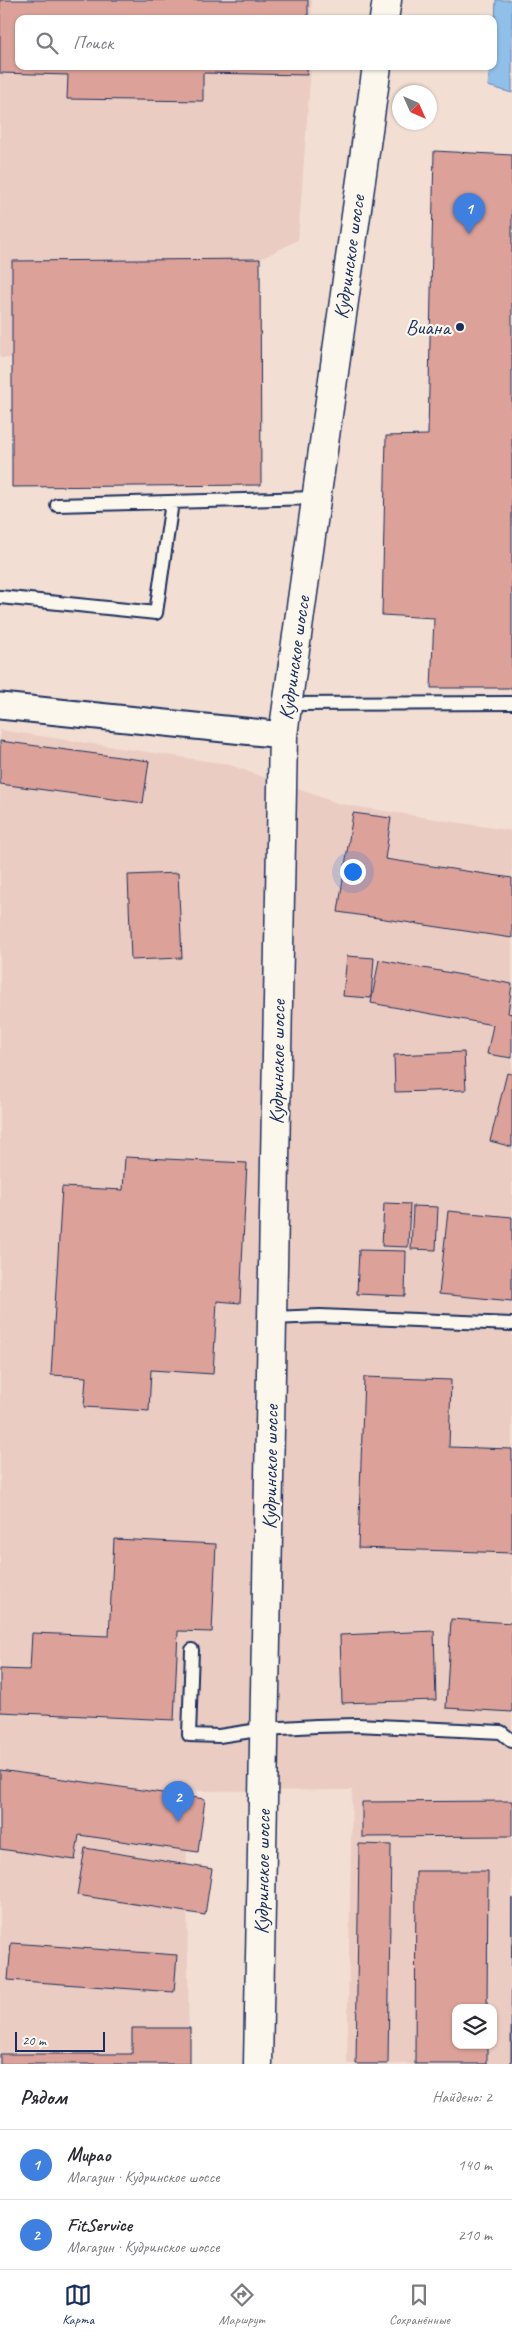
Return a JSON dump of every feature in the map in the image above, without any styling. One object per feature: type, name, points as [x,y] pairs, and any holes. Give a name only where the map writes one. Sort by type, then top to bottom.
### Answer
[{"type":"street","points":[[385,15],[387,0]]},
{"type":"street","name":"Кудринское шоссе","points":[[258,2064],[283,735],[376,70]]},
{"type":"street","points":[[0,706],[283,735]]},
{"type":"lane","points":[[57,505],[316,498]]},
{"type":"lane","points":[[0,598],[156,613],[172,502]]},
{"type":"lane","points":[[287,704],[512,703]]},
{"type":"lane","points":[[273,1318],[320,1316],[512,1324]]},
{"type":"lane","points":[[192,1650],[189,1734],[219,1736],[265,1729],[316,1726],[376,1726],[501,1732],[512,1741]]},
{"type":"shaded area","points":[[0,0],[312,0],[311,15],[15,15],[15,70],[311,70],[298,240],[260,259],[12,261],[12,358],[0,358]]},
{"type":"shaded area","points":[[0,730],[227,764],[340,804],[512,831],[512,2064],[347,2064],[352,1790],[186,1791],[189,2064],[0,2064]]},
{"type":"water","points":[[496,0],[512,0],[512,93],[488,86],[490,70],[497,70],[497,15],[495,15]]},
{"type":"building","points":[[0,0],[308,0],[308,15],[15,15],[15,70],[307,70],[307,75],[203,73],[203,101],[67,99],[68,75],[0,73]]},
{"type":"building","points":[[434,151],[512,155],[512,688],[431,688],[434,618],[382,615],[386,436],[428,435]]},
{"type":"building","points":[[260,259],[261,485],[12,487],[12,261]]},
{"type":"building","points":[[0,741],[149,761],[143,803],[0,784]]},
{"type":"building","points":[[353,813],[391,818],[385,859],[512,878],[512,938],[338,912]]},
{"type":"building","points":[[178,873],[182,958],[131,960],[128,875]]},
{"type":"building","points":[[347,956],[374,958],[371,998],[343,996]]},
{"type":"building","points":[[379,960],[512,984],[508,1013],[512,1014],[512,1058],[487,1054],[493,1025],[371,1003]]},
{"type":"building","points":[[464,1052],[466,1090],[395,1092],[394,1055]]},
{"type":"building","points":[[507,1073],[512,1074],[512,1147],[490,1141]]},
{"type":"building","points":[[125,1157],[247,1163],[240,1303],[217,1301],[213,1374],[151,1370],[149,1411],[84,1407],[86,1377],[51,1375],[62,1187],[123,1190]]},
{"type":"building","points":[[384,1203],[410,1204],[408,1247],[382,1246]]},
{"type":"building","points":[[413,1206],[438,1207],[436,1250],[411,1249]]},
{"type":"building","points":[[448,1211],[512,1217],[512,1301],[439,1294]]},
{"type":"building","points":[[359,1250],[406,1251],[405,1296],[357,1294]]},
{"type":"building","points":[[364,1377],[451,1380],[449,1447],[512,1449],[512,1553],[358,1548]]},
{"type":"building","points":[[114,1539],[216,1544],[212,1632],[178,1631],[174,1720],[0,1712],[0,1669],[30,1670],[32,1633],[109,1636]]},
{"type":"building","points":[[451,1619],[512,1623],[512,1712],[446,1708]]},
{"type":"building","points":[[434,1631],[436,1700],[342,1703],[340,1635]]},
{"type":"building","points":[[0,1770],[205,1799],[198,1852],[79,1835],[75,1860],[0,1849]]},
{"type":"building","points":[[512,1801],[512,1836],[362,1837],[362,1802]]},
{"type":"building","points":[[359,1844],[391,1845],[388,2064],[356,2064]]},
{"type":"building","points":[[85,1848],[212,1869],[205,1915],[77,1895]]},
{"type":"building","points":[[416,1871],[488,1871],[487,2004],[452,2004],[452,2049],[487,2049],[487,2064],[415,2064]]},
{"type":"building","points":[[512,1898],[512,2064],[511,2064]]},
{"type":"building","points":[[11,1943],[177,1955],[174,1992],[8,1980]]},
{"type":"building","points":[[132,2028],[190,2028],[190,2064],[0,2064],[0,2054],[132,2054]]},
{"type":"place","name":"Мирао","points":[[469,234]]},
{"type":"place","name":"Виана","points":[[460,327]]},
{"type":"place","name":"FitService","points":[[178,1822]]}]
